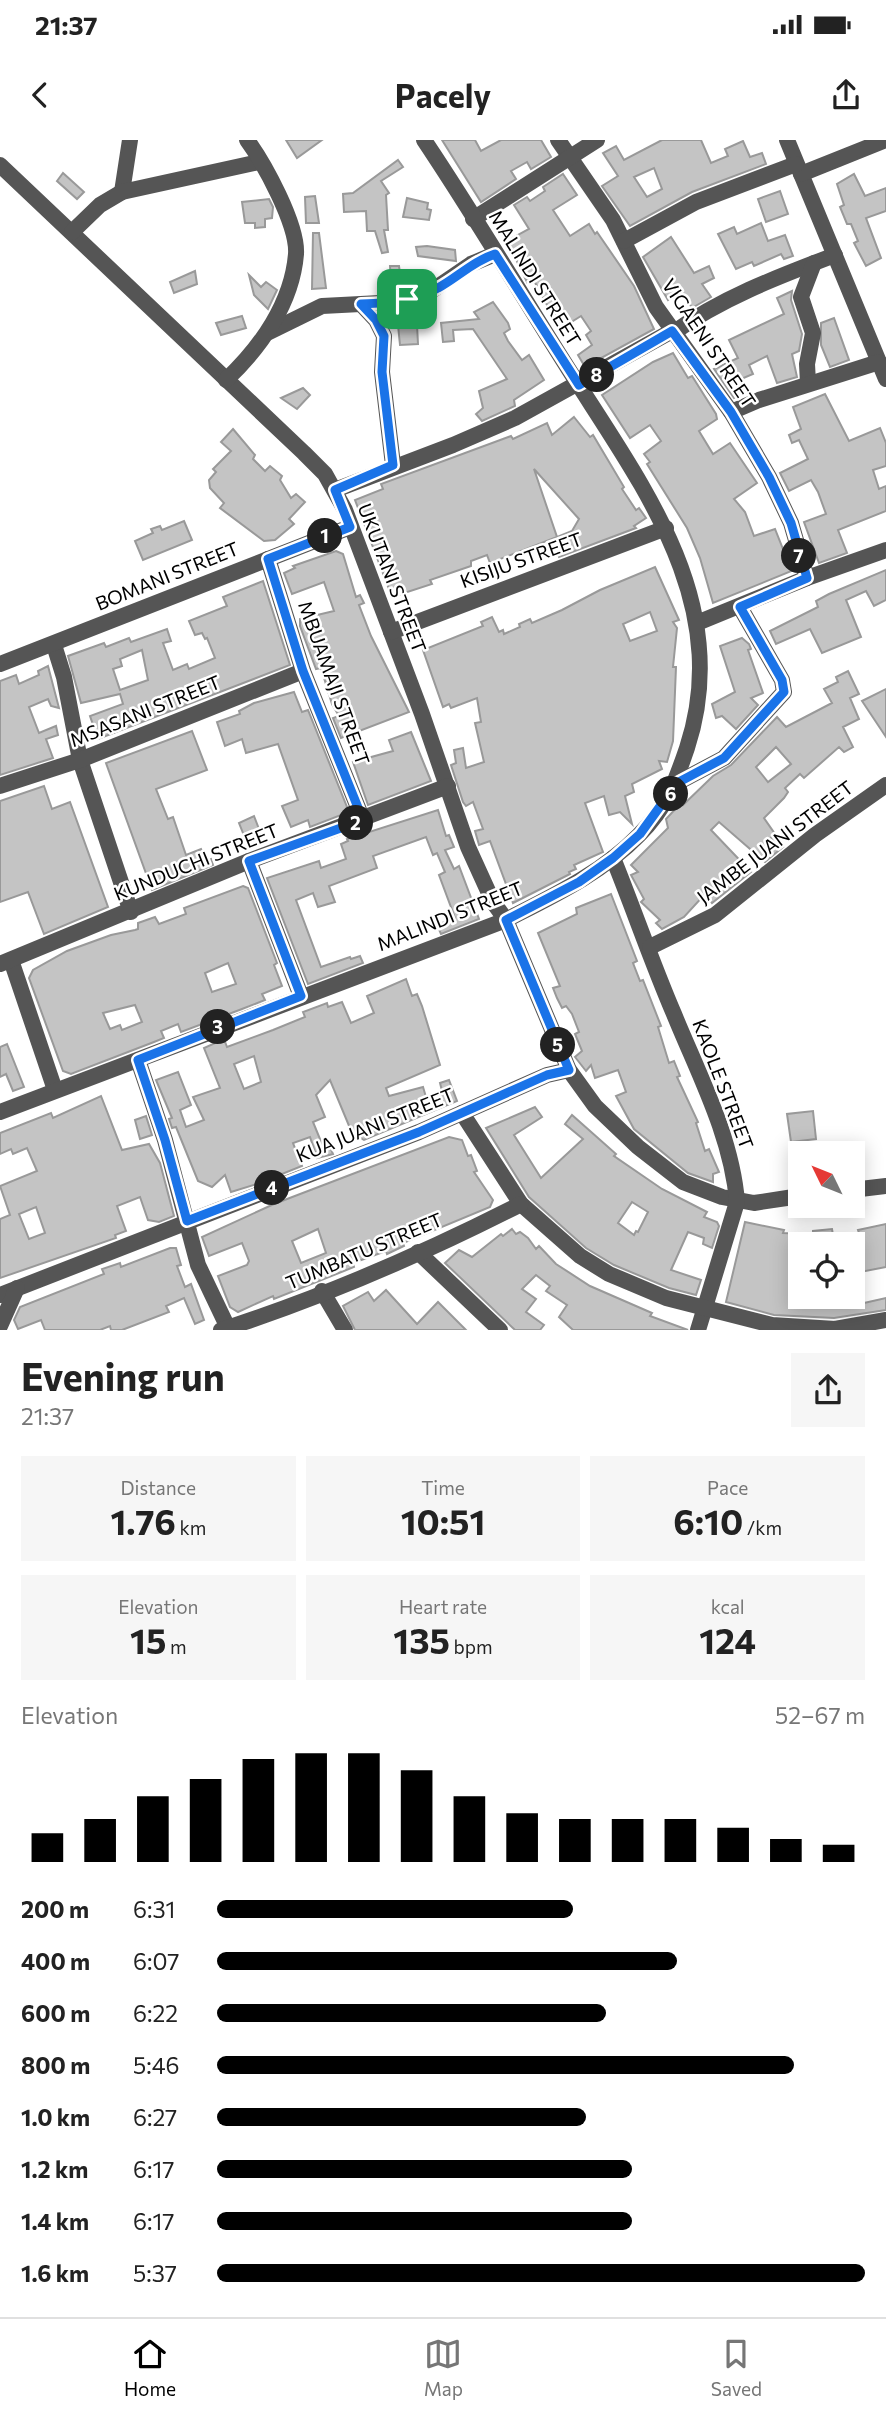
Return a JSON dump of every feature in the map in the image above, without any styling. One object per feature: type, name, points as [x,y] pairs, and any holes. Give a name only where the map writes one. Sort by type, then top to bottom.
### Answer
[{"type":"street","points":[[122,192],[130,140]]},
{"type":"street","points":[[226,380],[269,332],[296,254],[289,222],[247,140]]},
{"type":"street","name":"MALINDI STREET","points":[[0,1112],[506,920],[579,882],[613,858],[640,834],[677,783],[697,718],[701,684],[697,623],[666,528],[634,470],[424,140]]},
{"type":"street","name":"VIGAENI STREET","points":[[558,140],[624,241],[648,294],[731,412],[782,501],[807,578]]},
{"type":"street","points":[[473,219],[597,140]]},
{"type":"street","points":[[731,412],[808,383],[883,367],[787,140]]},
{"type":"street","points":[[624,241],[696,202],[886,140]]},
{"type":"street","points":[[72,232],[100,205],[122,192],[259,162]]},
{"type":"street","name":"UKUTANI STREET","points":[[0,165],[311,460],[335,490],[391,632],[468,847],[493,902],[506,920],[569,1070],[596,1106],[666,1170],[683,1182],[737,1202]]},
{"type":"street","points":[[269,332],[322,306],[393,302],[427,294],[471,264],[495,254]]},
{"type":"street","points":[[335,490],[393,465],[453,445],[579,385],[727,302],[835,255]]},
{"type":"street","points":[[808,383],[807,364],[813,333],[801,298],[814,263]]},
{"type":"street","points":[[361,304],[376,320],[384,336],[382,372],[393,465]]},
{"type":"street","name":"BOMANI STREET","points":[[0,664],[350,527]]},
{"type":"street","name":"KISIJU STREET","points":[[391,632],[666,528]]},
{"type":"street","points":[[697,623],[807,578],[886,550]]},
{"type":"street","name":"MBUAMAJI STREET","points":[[268,559],[303,671],[363,820]]},
{"type":"street","points":[[677,783],[724,758],[784,692],[782,680],[740,607]]},
{"type":"street","points":[[54,645],[64,677],[80,760],[131,912]]},
{"type":"street","name":"MSASANI STREET","points":[[0,786],[80,760],[303,671]]},
{"type":"street","name":"JAMBE JUANI STREET","points":[[650,947],[715,915],[815,835],[886,785]]},
{"type":"street","name":"KUNDUCHI STREET","points":[[6,962],[249,861],[448,786]]},
{"type":"street","name":"KAOLE STREET","points":[[613,858],[729,1154],[737,1202],[698,1330]]},
{"type":"street","points":[[249,861],[301,996]]},
{"type":"street","points":[[6,962],[55,1090]]},
{"type":"street","points":[[138,1060],[165,1140],[198,1265],[226,1329]]},
{"type":"street","name":"KUA JUANI STREET","points":[[0,1295],[462,1113],[547,1075],[569,1070]]},
{"type":"street","points":[[462,1113],[521,1204],[580,1256],[609,1274],[666,1298],[772,1325],[848,1328],[886,1321]]},
{"type":"street","points":[[865,1188],[886,1186]]},
{"type":"street","points":[[737,1202],[788,1197]]},
{"type":"street","name":"TUMBATU STREET","points":[[226,1329],[418,1252],[521,1204]]},
{"type":"street","points":[[418,1252],[500,1330]]},
{"type":"street","points":[[0,1326],[17,1288]]},
{"type":"street","points":[[322,1291],[345,1330]]},
{"type":"building","points":[[286,140],[322,140],[297,158]]},
{"type":"building","points":[[442,140],[475,140],[481,151],[501,140],[541,140],[551,157],[531,169],[527,162],[511,171],[516,179],[481,202]]},
{"type":"building","points":[[662,140],[701,140],[711,163],[728,156],[725,149],[743,141],[750,157],[762,153],[766,164],[692,192],[630,226],[602,186],[618,176],[603,153],[616,146],[624,160]],"holes":[[[654,168],[662,189],[647,197],[634,177]]]},
{"type":"building","points":[[398,160],[403,167],[381,181],[389,193],[386,195],[388,230],[384,230],[388,252],[382,253],[375,231],[367,231],[366,211],[344,212],[343,194],[353,193]]},
{"type":"building","points":[[63,173],[84,192],[77,199],[57,181]]},
{"type":"building","points":[[563,174],[577,195],[553,210],[570,236],[589,224],[595,234],[597,232],[634,286],[654,329],[585,367],[578,355],[592,345],[586,335],[591,331],[581,316],[560,329],[532,277],[527,282],[507,241],[529,229],[514,205],[527,197],[530,201],[545,191],[543,187]]},
{"type":"building","points":[[854,174],[865,196],[886,188],[886,211],[866,218],[881,258],[866,266],[854,243],[858,241],[851,224],[847,224],[840,207],[844,205],[837,184]]},
{"type":"building","points":[[780,191],[788,214],[766,222],[758,199]]},
{"type":"building","points":[[315,196],[319,223],[306,223],[305,197]]},
{"type":"building","points":[[407,198],[428,203],[427,209],[431,210],[429,220],[403,217]]},
{"type":"building","points":[[269,199],[273,207],[272,218],[265,219],[265,227],[255,228],[255,223],[245,223],[242,202]]},
{"type":"building","points":[[761,223],[768,241],[785,235],[793,256],[784,259],[781,254],[754,266],[752,262],[736,269],[718,234],[734,227],[737,234]]},
{"type":"building","points":[[313,233],[319,233],[326,288],[312,289]]},
{"type":"building","points":[[671,237],[694,273],[709,266],[714,278],[702,284],[711,297],[692,308],[681,291],[668,300],[643,257]]},
{"type":"building","points":[[416,247],[455,250],[456,261],[418,256]]},
{"type":"building","points":[[390,266],[399,266],[400,273],[414,273],[414,276],[429,274],[430,279],[423,284],[395,288],[395,283],[391,283]]},
{"type":"building","points":[[195,271],[197,284],[174,293],[170,282]]},
{"type":"building","points":[[249,275],[261,287],[266,282],[277,290],[268,309],[254,295]]},
{"type":"building","points":[[792,291],[791,300],[802,334],[799,351],[792,354],[797,377],[777,383],[767,356],[749,365],[753,374],[741,379],[747,392],[734,398],[714,369],[738,358],[729,340],[784,314],[777,298]]},
{"type":"building","points":[[493,302],[508,323],[510,329],[504,333],[508,341],[522,360],[529,355],[544,380],[514,400],[515,406],[482,421],[476,414],[483,408],[479,391],[507,379],[473,329],[453,330],[454,341],[443,342],[441,323],[479,319],[474,312]]},
{"type":"building","points":[[242,316],[246,328],[221,335],[216,323]]},
{"type":"building","points":[[834,318],[849,360],[830,367],[821,345],[821,323]]},
{"type":"building","points":[[398,325],[417,325],[418,344],[400,345]]},
{"type":"building","points":[[673,353],[688,378],[692,376],[716,414],[717,419],[699,431],[713,454],[730,443],[757,483],[734,499],[745,512],[754,536],[775,529],[785,554],[789,553],[794,570],[713,603],[700,558],[687,528],[647,464],[650,462],[644,454],[661,441],[650,425],[630,438],[602,395],[653,362]]},
{"type":"building","points":[[303,388],[310,395],[297,409],[281,398]]},
{"type":"building","points":[[825,394],[849,441],[880,428],[886,443],[886,466],[873,470],[879,489],[886,486],[886,511],[838,530],[847,553],[819,563],[804,522],[826,514],[818,492],[811,480],[789,491],[780,473],[808,459],[799,440],[792,443],[789,435],[801,429],[793,407]]},
{"type":"building","points":[[574,417],[590,437],[593,435],[624,487],[622,489],[636,510],[639,508],[646,518],[634,526],[636,528],[559,557],[552,539],[557,537],[490,563],[487,555],[471,561],[471,566],[430,580],[432,584],[392,597],[355,500],[383,489],[381,484],[511,436],[513,439],[547,423],[552,435]],"holes":[[[534,469],[579,519],[572,531],[557,537]]]},
{"type":"building","points":[[233,429],[255,455],[253,459],[265,471],[270,466],[282,476],[280,480],[291,498],[296,494],[305,502],[289,519],[294,524],[275,540],[264,541],[220,508],[224,503],[210,488],[209,480],[216,472],[213,469],[231,451],[221,442]]},
{"type":"building","points":[[184,521],[192,540],[143,560],[135,541],[153,533],[151,529],[160,526],[162,530]]},
{"type":"building","points":[[336,551],[343,554],[356,597],[360,595],[364,603],[359,605],[371,636],[409,712],[341,738],[333,718],[339,716],[332,704],[321,668],[316,669],[300,626],[300,619],[334,611],[324,582],[292,594],[284,573],[295,568],[293,566]]},
{"type":"building","points":[[655,567],[679,620],[673,622],[677,628],[673,667],[676,667],[673,741],[667,762],[659,761],[662,769],[632,784],[634,792],[625,796],[632,824],[620,812],[609,815],[604,796],[585,803],[603,852],[574,865],[576,869],[569,872],[570,874],[513,903],[490,841],[479,845],[475,831],[483,829],[473,802],[466,806],[463,802],[451,765],[456,763],[454,750],[463,748],[466,768],[484,762],[475,723],[481,722],[477,698],[451,708],[449,704],[443,707],[423,650],[483,626],[481,622],[492,617],[499,632],[503,630],[504,634],[520,627],[519,624],[530,619],[532,623]],"holes":[[[650,612],[657,631],[630,641],[623,624]]]},
{"type":"building","points":[[886,570],[886,600],[874,606],[866,591],[846,600],[861,637],[822,653],[810,629],[776,644],[770,631],[818,607],[816,601],[829,594]]},
{"type":"building","points":[[263,581],[290,665],[98,739],[90,716],[123,704],[120,694],[81,703],[68,656],[104,643],[106,647],[129,638],[131,642],[167,629],[171,641],[163,643],[173,670],[187,664],[189,669],[215,658],[207,638],[205,639],[202,633],[195,635],[189,621],[227,606],[223,597]],"holes":[[[142,650],[148,680],[120,690],[113,669],[122,666],[120,659]]]},
{"type":"building","points":[[742,638],[751,649],[748,650],[763,693],[751,698],[758,705],[736,729],[722,716],[716,718],[712,704],[735,692],[720,646]]},
{"type":"building","points":[[48,666],[59,708],[51,706],[48,699],[29,707],[39,733],[56,726],[58,735],[46,739],[53,758],[0,775],[0,681],[16,675],[19,684],[39,675],[38,671]]},
{"type":"building","points":[[848,671],[859,694],[850,698],[859,719],[843,727],[853,747],[844,752],[839,747],[804,778],[800,774],[785,788],[788,792],[784,798],[764,818],[775,834],[771,838],[783,847],[765,862],[719,822],[711,830],[751,872],[712,903],[705,894],[684,917],[662,929],[656,923],[660,920],[641,902],[644,899],[631,875],[638,872],[631,865],[668,828],[666,819],[681,803],[683,805],[713,776],[731,765],[777,717],[786,727],[832,703],[824,689],[838,682],[836,677]],"holes":[[[776,747],[791,764],[768,782],[756,767]]]},
{"type":"building","points":[[886,689],[886,737],[862,701]]},
{"type":"building","points":[[294,692],[302,712],[308,710],[349,812],[310,827],[308,820],[291,827],[282,806],[298,800],[278,744],[246,753],[242,739],[225,746],[217,722],[240,714],[239,711],[254,703]]},
{"type":"building","points":[[192,731],[207,770],[156,789],[168,819],[173,817],[186,855],[201,849],[206,861],[211,859],[213,865],[152,890],[106,763]]},
{"type":"building","points":[[411,732],[431,781],[368,805],[353,762],[393,751],[389,740]]},
{"type":"building","points":[[44,786],[52,809],[70,802],[108,907],[44,934],[28,892],[0,902],[0,801]]},
{"type":"building","points":[[438,810],[446,836],[449,835],[454,847],[445,850],[454,869],[459,866],[479,919],[441,934],[437,925],[455,918],[439,875],[445,872],[437,853],[433,855],[426,837],[373,856],[377,868],[329,886],[335,902],[318,907],[313,893],[296,900],[321,967],[360,956],[363,963],[308,984],[267,878],[319,861],[321,868],[346,859],[341,844],[348,841],[347,839]]},
{"type":"building","points":[[254,816],[264,842],[249,848],[239,823]]},
{"type":"building","points":[[243,886],[248,888],[277,963],[274,965],[282,986],[262,994],[265,1000],[242,1009],[181,1032],[178,1024],[161,1031],[164,1038],[71,1074],[63,1071],[29,978],[33,970],[67,951],[111,935],[138,929],[138,923],[155,917],[159,924],[186,914],[184,908]],"holes":[[[228,963],[236,984],[212,992],[205,973]],[[135,1005],[142,1022],[122,1030],[120,1025],[110,1029],[103,1013]]]},
{"type":"building","points":[[611,894],[637,961],[633,963],[640,981],[643,980],[661,1026],[658,1027],[669,1063],[674,1061],[680,1076],[677,1077],[698,1122],[696,1123],[705,1151],[709,1149],[719,1172],[713,1174],[713,1182],[688,1173],[634,1129],[616,1096],[626,1092],[618,1070],[595,1078],[591,1065],[586,1071],[575,1057],[582,1051],[575,1034],[579,1032],[572,1014],[566,1006],[562,1008],[557,998],[553,988],[560,986],[538,933],[577,914],[576,908]]},
{"type":"building","points":[[406,979],[412,996],[417,994],[422,1006],[440,1065],[386,1088],[389,1096],[423,1087],[426,1097],[442,1091],[440,1083],[449,1080],[457,1101],[364,1140],[352,1133],[330,1080],[316,1095],[325,1117],[313,1122],[322,1144],[328,1142],[333,1154],[317,1158],[310,1137],[293,1143],[302,1166],[257,1184],[231,1192],[225,1175],[212,1187],[198,1181],[176,1127],[172,1128],[169,1119],[172,1118],[156,1080],[178,1072],[191,1105],[180,1110],[186,1127],[204,1120],[193,1097],[220,1088],[204,1048],[224,1039],[227,1047],[305,1017],[303,1012],[327,1003],[328,1007],[342,1002],[351,1023],[374,1013],[367,996]],"holes":[[[254,1056],[261,1082],[244,1089],[234,1064]]]},
{"type":"building","points":[[7,1044],[24,1087],[13,1091],[6,1074],[0,1077],[0,1047]]},
{"type":"building","points":[[101,1096],[122,1150],[149,1144],[160,1163],[174,1216],[159,1222],[148,1220],[140,1197],[117,1206],[126,1231],[115,1235],[116,1238],[0,1278],[0,1219],[10,1215],[0,1186],[37,1171],[27,1148],[13,1154],[11,1149],[0,1154],[0,1133],[51,1113],[53,1118]],"holes":[[[36,1207],[45,1233],[29,1239],[19,1214]]]},
{"type":"building","points":[[535,1107],[542,1117],[514,1135],[541,1178],[583,1139],[565,1124],[572,1115],[616,1154],[614,1156],[662,1189],[707,1212],[704,1217],[717,1222],[719,1226],[712,1248],[703,1244],[704,1238],[688,1232],[671,1270],[701,1280],[696,1295],[669,1288],[614,1265],[586,1248],[529,1197],[486,1128]],"holes":[[[632,1202],[648,1212],[634,1235],[618,1223]]]},
{"type":"building","points":[[813,1111],[816,1139],[791,1141],[787,1114]]},
{"type":"building","points":[[146,1116],[152,1135],[140,1139],[135,1120]]},
{"type":"building","points":[[449,1137],[462,1140],[477,1171],[474,1172],[493,1200],[490,1207],[403,1243],[404,1246],[387,1254],[386,1251],[353,1263],[354,1267],[274,1299],[273,1296],[238,1312],[230,1307],[218,1276],[247,1265],[249,1261],[242,1243],[209,1256],[202,1237],[274,1204]],"holes":[[[318,1229],[326,1253],[301,1263],[292,1241]]]},
{"type":"building","points":[[745,1222],[788,1233],[788,1309],[865,1309],[865,1303],[886,1298],[886,1310],[834,1318],[774,1315],[726,1302]]},
{"type":"building","points":[[886,1224],[886,1267],[865,1271],[865,1232],[858,1230]]},
{"type":"building","points":[[512,1229],[516,1234],[520,1232],[528,1238],[536,1249],[539,1246],[556,1264],[590,1286],[652,1313],[650,1316],[688,1330],[573,1330],[559,1317],[567,1305],[546,1291],[550,1286],[536,1275],[522,1289],[536,1299],[526,1312],[544,1325],[540,1330],[515,1330],[445,1263],[459,1250],[472,1257],[501,1234],[503,1236]]},
{"type":"building","points":[[832,1229],[832,1232],[813,1232],[813,1231]]},
{"type":"building","points":[[176,1248],[181,1265],[177,1266],[185,1287],[191,1284],[204,1320],[195,1324],[184,1298],[166,1306],[169,1312],[122,1330],[111,1330],[110,1326],[100,1330],[45,1330],[41,1320],[18,1329],[14,1320],[20,1307],[104,1274],[102,1269],[120,1263],[121,1267]]},
{"type":"building","points":[[386,1290],[417,1324],[438,1302],[466,1330],[355,1330],[343,1306],[368,1292],[374,1301]]},
{"type":"route","points":[[495,254],[579,385],[672,331],[674,333],[731,412],[782,501],[791,523],[795,546],[807,578],[740,607],[782,680],[784,692],[724,758],[677,783],[640,834],[613,858],[579,882],[506,920],[569,1070],[547,1075],[419,1132],[187,1221],[165,1140],[138,1060],[301,996],[249,861],[363,820],[303,671],[268,559],[350,527],[335,490],[393,465],[383,390],[384,336],[371,313],[361,304],[407,299],[427,294],[475,261],[495,254]]}]
